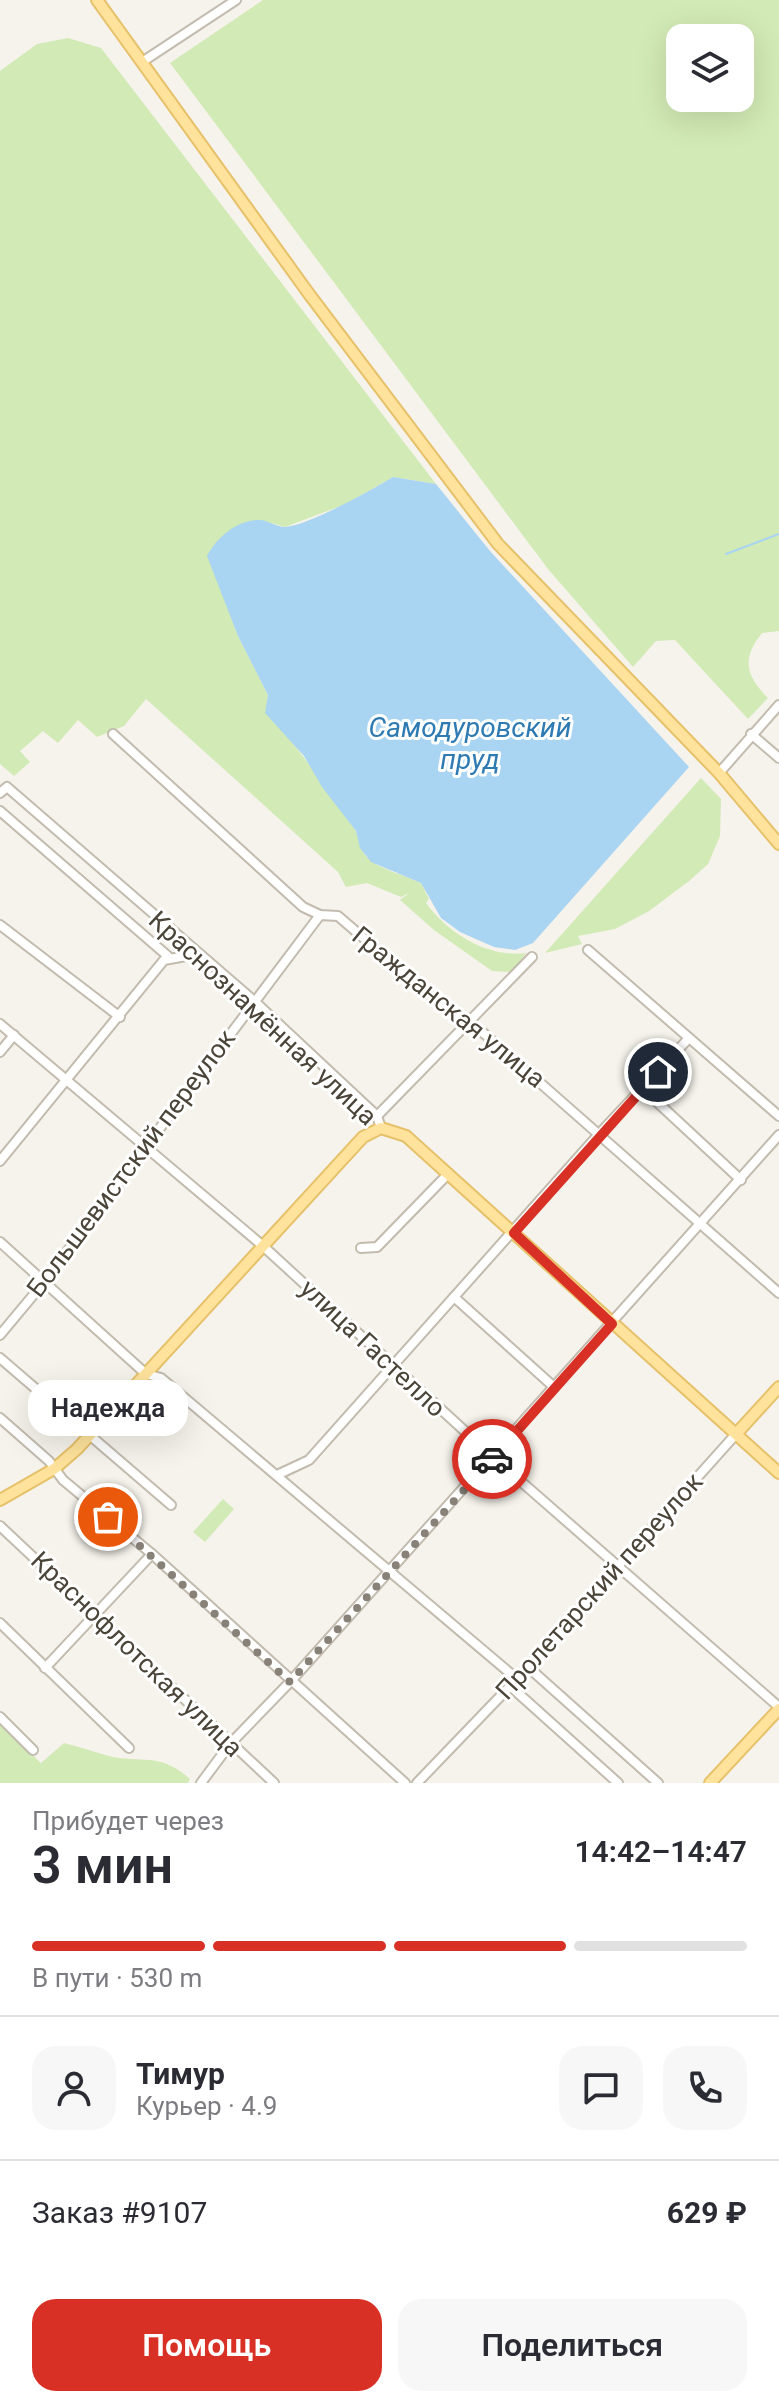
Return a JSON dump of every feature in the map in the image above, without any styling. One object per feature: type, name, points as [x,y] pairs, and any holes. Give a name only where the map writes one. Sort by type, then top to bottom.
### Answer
[{"type":"main road","points":[[97,0],[309,294],[498,544],[719,773],[779,844]]},
{"type":"main road","points":[[0,1500],[54,1469],[90,1435],[363,1137],[381,1128]]},
{"type":"main road","name":"Краснознамённая улица","points":[[381,1128],[406,1136],[779,1473]]},
{"type":"main road","name":"Пролетарский переулок","points":[[736,1434],[779,1387]]},
{"type":"main road","points":[[710,1783],[779,1708]]},
{"type":"street","points":[[142,62],[236,0]]},
{"type":"street","points":[[719,773],[779,705]]},
{"type":"street","name":"Гражданская улица","points":[[113,734],[303,907],[320,915],[338,916],[467,1027],[480,1030],[779,1293]]},
{"type":"street","points":[[751,734],[779,758]]},
{"type":"street","name":"Краснознамённая улица","points":[[0,793],[7,787],[253,1000],[377,1116],[381,1128]]},
{"type":"street","name":"Краснознамённая улица","points":[[0,811],[170,958]]},
{"type":"street","name":"Большевистский переулок","points":[[0,1335],[45,1281],[144,1145],[320,915]]},
{"type":"street","points":[[1,927],[120,1017]]},
{"type":"street","points":[[588,950],[779,1116]]},
{"type":"street","points":[[0,1161],[65,1077],[120,1017],[164,960],[197,954]]},
{"type":"street","points":[[377,1116],[532,957]]},
{"type":"street","name":"улица Гастелло","points":[[0,1024],[263,1246],[493,1457],[779,1708]]},
{"type":"street","points":[[0,1052],[14,1035]]},
{"type":"street","points":[[277,1475],[309,1460],[600,1133],[689,1038]]},
{"type":"street","points":[[642,1088],[741,1180]]},
{"type":"street","points":[[201,1783],[230,1744],[493,1457],[779,1135]]},
{"type":"street","points":[[361,1248],[377,1247],[448,1174]]},
{"type":"street","points":[[0,1242],[146,1374],[161,1378],[517,1679]]},
{"type":"street","points":[[454,1297],[554,1387]]},
{"type":"street","points":[[0,1358],[171,1505]]},
{"type":"street","points":[[0,1418],[405,1783]]},
{"type":"street","name":"Пролетарский переулок","points":[[417,1783],[528,1667],[736,1434]]},
{"type":"street","name":"Краснофлотская улица","points":[[0,1526],[274,1783]]},
{"type":"street","points":[[45,1668],[152,1554]]},
{"type":"street","points":[[0,1623],[129,1748]]},
{"type":"street","points":[[528,1667],[658,1783]]},
{"type":"street","points":[[510,1686],[618,1783]]},
{"type":"street","points":[[0,1717],[33,1750]]},
{"type":"green space","points":[[263,0],[779,0],[779,631],[762,633],[749,659],[751,675],[768,698],[748,719],[675,640],[656,641],[633,667],[548,569],[170,63]]},
{"type":"green space","points":[[68,38],[101,48],[436,484],[393,477],[346,504],[285,527],[260,520],[221,588],[238,636],[268,695],[266,713],[290,740],[356,831],[366,856],[381,867],[421,883],[429,899],[426,903],[435,914],[470,941],[497,952],[526,953],[512,972],[492,971],[434,930],[400,900],[409,893],[401,897],[367,883],[346,887],[338,872],[146,699],[124,726],[97,737],[78,720],[58,743],[43,731],[20,751],[30,762],[14,776],[0,764],[0,71],[37,44]]},
{"type":"green space","points":[[701,778],[721,799],[720,836],[708,864],[649,911],[615,929],[578,936],[582,944],[545,953]]},
{"type":"green space","points":[[223,1499],[234,1509],[205,1542],[193,1532]]},
{"type":"green space","points":[[0,1725],[41,1763],[64,1743],[113,1757],[162,1762],[190,1779],[188,1783],[0,1783]]},
{"type":"water","name":"Самодуровский пруд","points":[[393,477],[436,484],[490,551],[689,767],[533,943],[515,950],[494,947],[460,932],[441,918],[421,883],[371,862],[360,848],[356,831],[322,787],[304,756],[265,713],[268,695],[238,636],[207,556],[216,542],[236,526],[252,520],[282,527],[296,525],[340,506]]},
{"type":"waterway","points":[[726,554],[779,534]]},
{"type":"way so far","points":[[108,1517],[187,1585],[290,1682],[387,1571],[492,1459]]},
{"type":"place","name":"Надежда","points":[[108,1517]]},
{"type":"route","points":[[492,1459],[612,1324],[514,1233],[600,1133],[658,1072]]}]
